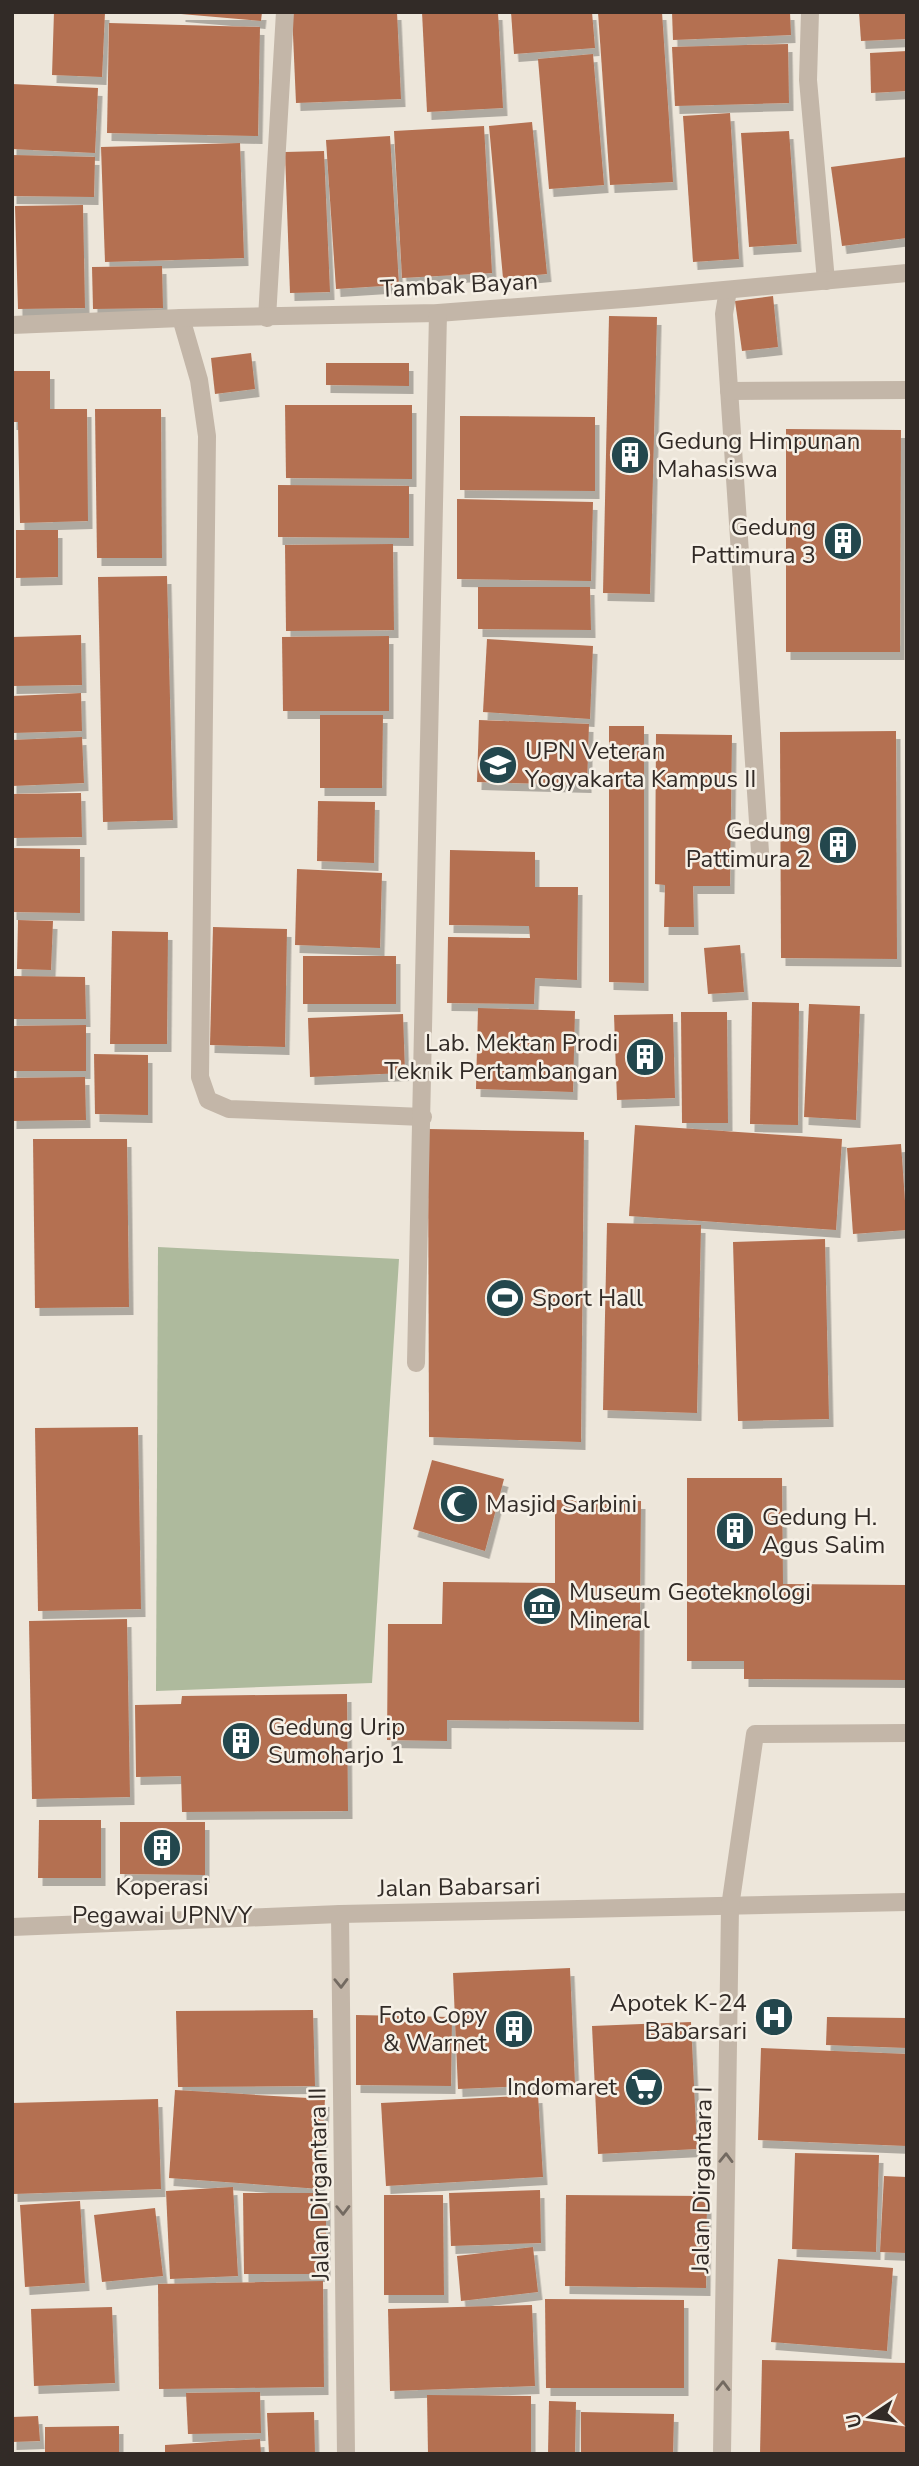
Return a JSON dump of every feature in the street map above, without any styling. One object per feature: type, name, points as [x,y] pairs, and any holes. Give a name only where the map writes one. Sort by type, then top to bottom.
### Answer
[{"type":"street","points":[[267,318],[285,12]]},
{"type":"street","points":[[810,12],[808,80],[826,281]]},
{"type":"street","name":"Tambak Bayan","points":[[12,325],[181,318],[438,313],[907,273]]},
{"type":"street","points":[[727,290],[724,314],[760,852]]},
{"type":"street","points":[[416,1363],[438,313]]},
{"type":"street","points":[[181,318],[199,380],[208,436],[200,1077],[208,1100],[229,1109],[423,1117]]},
{"type":"street","points":[[730,391],[907,390]]},
{"type":"street","name":"Jalan Dirgantara I","points":[[722,2454],[730,1907],[755,1734],[907,1733]]},
{"type":"street","name":"Jalan Babarsari","points":[[12,1927],[340,1914],[907,1902]]},
{"type":"street","name":"Jalan Dirgantara II","points":[[340,1914],[346,2454]]},
{"type":"green space","points":[[158,1247],[399,1259],[372,1683],[156,1691]]},
{"type":"building","points":[[54,12],[105,12],[102,77],[52,75]]},
{"type":"building","points":[[181,12],[262,12],[261,21]]},
{"type":"building","points":[[292,12],[397,12],[401,99],[296,103]]},
{"type":"building","points":[[422,12],[498,12],[503,108],[427,112]]},
{"type":"building","points":[[511,12],[592,12],[595,48],[514,54]]},
{"type":"building","points":[[598,12],[662,12],[673,182],[610,185]]},
{"type":"building","points":[[672,12],[790,12],[791,35],[673,40]]},
{"type":"building","points":[[859,12],[907,12],[907,39],[861,41]]},
{"type":"building","points":[[109,23],[260,27],[258,136],[107,133]]},
{"type":"building","points":[[788,44],[789,103],[675,106],[672,47]]},
{"type":"building","points":[[907,51],[907,91],[871,93],[870,53]]},
{"type":"building","points":[[593,54],[604,185],[549,189],[538,59]]},
{"type":"building","points":[[12,84],[98,88],[95,153],[12,149]]},
{"type":"building","points":[[730,113],[739,259],[693,262],[683,116]]},
{"type":"building","points":[[532,122],[547,274],[503,278],[489,126]]},
{"type":"building","points":[[484,126],[492,273],[402,278],[394,131]]},
{"type":"building","points":[[789,131],[797,244],[749,247],[741,133]]},
{"type":"building","points":[[390,136],[399,285],[336,289],[326,140]]},
{"type":"building","points":[[240,143],[244,258],[105,262],[101,147]]},
{"type":"building","points":[[324,151],[330,292],[290,293],[285,152]]},
{"type":"building","points":[[12,155],[95,157],[94,197],[12,196]]},
{"type":"building","points":[[907,157],[907,238],[842,246],[831,167]]},
{"type":"building","points":[[83,205],[85,308],[18,309],[15,206]]},
{"type":"building","points":[[162,266],[163,308],[93,309],[92,267]]},
{"type":"building","points":[[773,296],[778,347],[742,351],[735,301]]},
{"type":"building","name":"Gedung Himpunan Mahasiswa","points":[[609,316],[657,317],[650,594],[603,593]]},
{"type":"building","points":[[251,353],[255,389],[215,394],[211,358]]},
{"type":"building","points":[[326,363],[409,363],[409,386],[326,385]]},
{"type":"building","points":[[12,371],[50,371],[50,409],[87,409],[88,521],[20,523],[18,422],[12,422]]},
{"type":"building","points":[[285,405],[412,405],[412,479],[286,478]]},
{"type":"building","points":[[95,409],[161,409],[162,558],[97,558]]},
{"type":"building","points":[[460,416],[595,417],[595,491],[460,490]]},
{"type":"building","name":"Gedung Pattimura 3","points":[[786,429],[901,430],[900,652],[786,652]]},
{"type":"building","points":[[278,485],[409,486],[409,538],[278,537]]},
{"type":"building","points":[[457,499],[593,502],[591,581],[457,579]]},
{"type":"building","points":[[16,530],[58,530],[58,577],[16,578]]},
{"type":"building","points":[[393,544],[394,630],[286,631],[285,545]]},
{"type":"building","points":[[167,576],[173,820],[103,822],[98,577]]},
{"type":"building","points":[[478,587],[590,587],[591,630],[478,629]]},
{"type":"building","points":[[81,635],[82,685],[12,686],[12,637]]},
{"type":"building","points":[[389,636],[389,711],[283,711],[282,637]]},
{"type":"building","points":[[487,639],[593,646],[590,719],[483,712]]},
{"type":"building","points":[[81,693],[82,731],[12,733],[12,696]]},
{"type":"building","points":[[320,715],[383,715],[382,788],[320,788]]},
{"type":"building","points":[[479,720],[589,724],[587,785],[477,782]]},
{"type":"building","points":[[609,726],[644,726],[644,983],[609,982]]},
{"type":"building","name":"Gedung Pattimura 2","points":[[896,731],[897,959],[781,958],[780,732]]},
{"type":"building","points":[[656,734],[732,735],[730,886],[693,886],[694,927],[664,927],[665,885],[655,884]]},
{"type":"building","points":[[82,737],[84,783],[12,786],[12,740]]},
{"type":"building","points":[[81,793],[82,837],[12,838],[12,794]]},
{"type":"building","points":[[318,801],[375,802],[374,863],[317,861]]},
{"type":"building","points":[[12,848],[80,849],[80,913],[12,912]]},
{"type":"building","points":[[450,850],[535,852],[535,887],[578,887],[577,980],[535,978],[534,1004],[447,1003],[448,937],[530,938],[529,926],[449,925]]},
{"type":"building","points":[[297,869],[382,873],[380,948],[295,945]]},
{"type":"building","points":[[18,920],[53,921],[51,970],[17,969]]},
{"type":"building","points":[[213,927],[287,929],[285,1047],[210,1045]]},
{"type":"building","points":[[112,931],[168,932],[167,1044],[110,1044]]},
{"type":"building","points":[[740,945],[744,992],[708,994],[704,948]]},
{"type":"building","points":[[303,956],[396,956],[396,1004],[303,1004]]},
{"type":"building","points":[[12,976],[85,977],[86,1019],[12,1019]]},
{"type":"building","points":[[752,1002],[799,1003],[798,1125],[750,1124]]},
{"type":"building","points":[[809,1004],[860,1006],[856,1120],[804,1117]]},
{"type":"building","points":[[478,1008],[575,1011],[573,1092],[476,1089]]},
{"type":"building","points":[[681,1012],[727,1012],[728,1123],[682,1123]]},
{"type":"building","points":[[403,1014],[405,1073],[310,1077],[308,1018]]},
{"type":"building","name":"Lab. Mektan Prodi Teknik Pertambangan","points":[[673,1014],[675,1098],[617,1100],[614,1015]]},
{"type":"building","points":[[86,1025],[86,1071],[12,1071],[12,1026]]},
{"type":"building","points":[[94,1054],[148,1055],[148,1115],[95,1114]]},
{"type":"building","points":[[85,1077],[86,1120],[12,1121],[12,1078]]},
{"type":"building","points":[[635,1125],[842,1139],[836,1230],[629,1216]]},
{"type":"building","name":"Sport Hall","points":[[428,1129],[584,1132],[581,1442],[429,1437]]},
{"type":"building","points":[[33,1139],[127,1139],[129,1307],[35,1308]]},
{"type":"building","points":[[901,1144],[907,1230],[853,1234],[847,1148]]},
{"type":"building","points":[[607,1223],[701,1225],[697,1413],[603,1410]]},
{"type":"building","points":[[825,1239],[829,1419],[738,1421],[733,1242]]},
{"type":"building","points":[[138,1427],[141,1609],[38,1611],[35,1428]]},
{"type":"building","name":"Masjid Sarbini","points":[[432,1460],[504,1479],[485,1551],[413,1529]]},
{"type":"building","name":"Gedung H. Agus Salim","points":[[687,1478],[782,1478],[783,1584],[907,1585],[907,1680],[744,1679],[744,1661],[687,1661]]},
{"type":"building","name":"Museum Geoteknologi Mineral","points":[[555,1500],[641,1501],[639,1722],[447,1720],[447,1741],[387,1740],[388,1624],[442,1624],[443,1582],[555,1583]]},
{"type":"building","points":[[127,1619],[130,1797],[32,1799],[29,1621]]},
{"type":"building","name":"Gedung Urip Sumoharjo 1","points":[[347,1694],[348,1811],[182,1812],[181,1776],[136,1777],[135,1705],[181,1704],[182,1696]]},
{"type":"building","points":[[39,1820],[101,1820],[101,1878],[38,1878]]},
{"type":"building","name":"Koperasi Pegawai UPNVY","points":[[120,1822],[205,1822],[205,1875],[120,1874]]},
{"type":"building","name":"Foto Copy & Warnet","points":[[570,1968],[575,2084],[458,2089],[453,1973]]},
{"type":"building","points":[[313,2010],[315,2086],[178,2087],[176,2011]]},
{"type":"building","points":[[356,2015],[452,2017],[451,2086],[356,2085]]},
{"type":"building","points":[[827,2017],[907,2018],[907,2048],[826,2045]]},
{"type":"building","name":"Indomaret","points":[[691,2022],[697,2149],[598,2154],[592,2026]]},
{"type":"building","points":[[761,2048],[907,2054],[907,2146],[758,2140]]},
{"type":"building","points":[[175,2090],[325,2099],[320,2189],[169,2178]]},
{"type":"building","points":[[538,2095],[543,2177],[386,2186],[381,2103]]},
{"type":"building","points":[[158,2099],[161,2189],[13,2194],[12,2103]]},
{"type":"building","points":[[795,2153],[879,2155],[876,2252],[792,2249]]},
{"type":"building","points":[[884,2176],[907,2177],[907,2253],[880,2252]]},
{"type":"building","points":[[233,2187],[238,2276],[170,2279],[166,2191]]},
{"type":"building","points":[[540,2190],[541,2243],[451,2246],[449,2193]]},
{"type":"building","points":[[243,2193],[326,2193],[326,2274],[244,2274]]},
{"type":"building","points":[[384,2195],[443,2195],[444,2295],[384,2295]]},
{"type":"building","points":[[566,2195],[707,2196],[706,2288],[565,2286]]},
{"type":"building","points":[[80,2201],[85,2283],[25,2287],[20,2205]]},
{"type":"building","points":[[155,2208],[163,2276],[102,2282],[94,2215]]},
{"type":"building","points":[[533,2247],[538,2292],[461,2301],[457,2256]]},
{"type":"building","points":[[778,2259],[893,2268],[887,2351],[771,2342]]},
{"type":"building","points":[[323,2281],[324,2387],[159,2389],[158,2284]]},
{"type":"building","points":[[545,2299],[684,2300],[684,2388],[546,2388]]},
{"type":"building","points":[[532,2305],[535,2386],[390,2391],[388,2309]]},
{"type":"building","points":[[112,2307],[115,2383],[34,2386],[31,2309]]},
{"type":"building","points":[[762,2360],[907,2363],[907,2454],[760,2454]]},
{"type":"building","points":[[260,2392],[261,2433],[188,2434],[186,2393]]},
{"type":"building","points":[[427,2395],[531,2396],[531,2454],[428,2454]]},
{"type":"building","points":[[549,2401],[576,2402],[575,2454],[548,2454]]},
{"type":"building","points":[[314,2412],[315,2454],[269,2454],[267,2413]]},
{"type":"building","points":[[581,2412],[674,2414],[673,2454],[581,2454]]},
{"type":"building","points":[[38,2416],[40,2441],[12,2442],[12,2417]]},
{"type":"building","points":[[119,2426],[119,2454],[45,2454],[45,2427]]},
{"type":"building","points":[[260,2439],[261,2454],[165,2454],[165,2445]]},
{"type":"place","name":"Gedung Himpunan Mahasiswa","points":[[630,455]]},
{"type":"place","name":"Gedung Pattimura 3","points":[[843,541]]},
{"type":"place","name":"UPN Veteran Yogyakarta Kampus II","points":[[498,765]]},
{"type":"place","name":"Gedung Pattimura 2","points":[[838,845]]},
{"type":"place","name":"Lab. Mektan Prodi Teknik Pertambangan","points":[[645,1057]]},
{"type":"place","name":"Sport Hall","points":[[505,1298]]},
{"type":"place","name":"Masjid Sarbini","points":[[459,1504]]},
{"type":"place","name":"Gedung H. Agus Salim","points":[[735,1531]]},
{"type":"place","name":"Museum Geoteknologi Mineral","points":[[542,1606]]},
{"type":"place","name":"Gedung Urip Sumoharjo 1","points":[[241,1741]]},
{"type":"place","name":"Koperasi Pegawai UPNVY","points":[[162,1848]]},
{"type":"place","name":"Apotek K-24 Babarsari","points":[[774,2017]]},
{"type":"place","name":"Foto Copy & Warnet","points":[[514,2029]]},
{"type":"place","name":"Indomaret","points":[[644,2087]]}]
